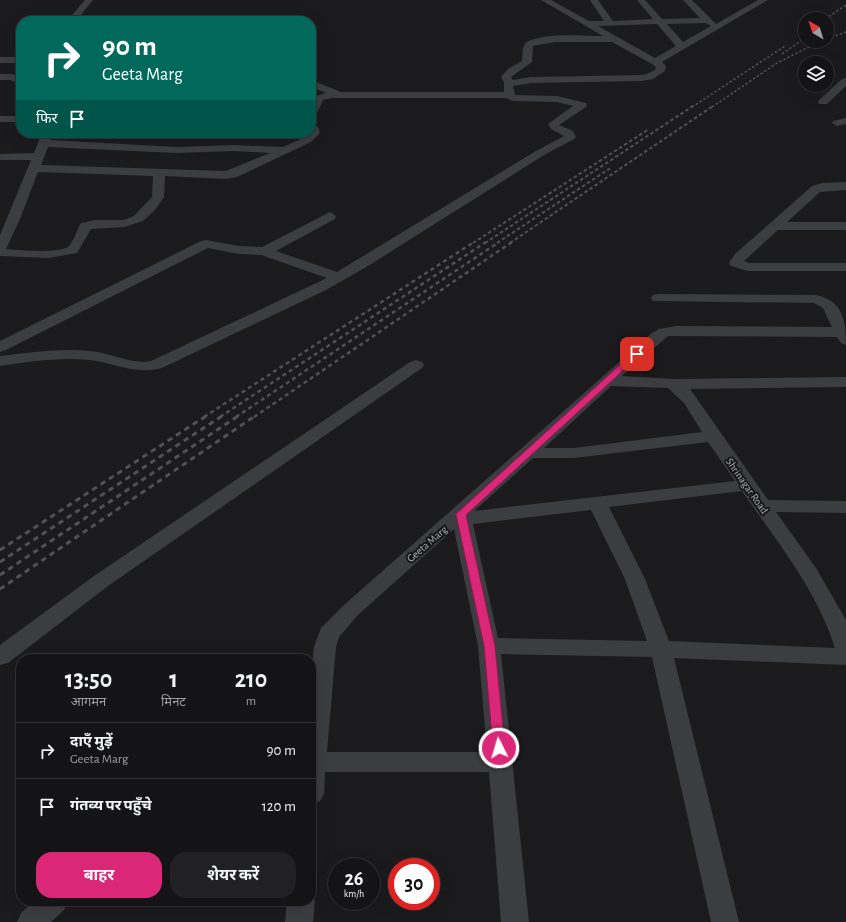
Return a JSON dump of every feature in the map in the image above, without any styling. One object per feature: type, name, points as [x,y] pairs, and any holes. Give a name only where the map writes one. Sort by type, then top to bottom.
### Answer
[{"type":"street","points":[[75,16],[89,0]]},
{"type":"street","points":[[316,105],[319,98],[337,94],[510,89],[531,80],[646,78],[660,71],[661,66],[655,62],[617,39],[545,0]]},
{"type":"street","points":[[594,0],[610,23]]},
{"type":"street","points":[[641,0],[682,47]]},
{"type":"street","points":[[687,0],[715,28]]},
{"type":"street","points":[[655,62],[764,0]]},
{"type":"street","points":[[587,24],[707,20]]},
{"type":"street","points":[[0,361],[39,356],[75,355],[102,357],[133,367],[145,368],[156,365],[303,296],[339,277],[540,153],[570,137],[569,133],[555,127],[553,124],[582,104],[557,99],[516,99],[510,97],[510,89],[506,77],[508,73],[527,62],[527,48],[532,42],[549,40],[617,39]]},
{"type":"street","points":[[0,60],[16,60]]},
{"type":"street","points":[[0,77],[12,77],[16,79]]},
{"type":"street","points":[[823,102],[846,81]]},
{"type":"street","points":[[316,85],[337,94]]},
{"type":"street","points":[[0,119],[16,119]]},
{"type":"street","points":[[0,247],[19,211],[38,156],[46,138],[177,150],[234,148],[286,150]]},
{"type":"street","points":[[34,168],[218,176],[233,174],[286,150],[308,138]]},
{"type":"street","points":[[0,157],[38,156]]},
{"type":"street","points":[[0,252],[44,254],[67,252],[74,249],[86,226],[134,222],[149,209],[158,197],[159,192],[157,182],[160,173]]},
{"type":"street","points":[[846,186],[822,187],[816,189],[736,262],[738,265],[748,267],[846,267]]},
{"type":"street","points":[[265,251],[330,216]]},
{"type":"street","points":[[774,226],[846,226]]},
{"type":"street","points":[[0,347],[199,246],[212,244],[239,250],[265,251],[339,277]]},
{"type":"street","points":[[658,298],[816,299],[829,305],[845,335]]},
{"type":"street","name":"Geeta Marg","points":[[316,731],[324,647],[329,634],[351,610],[461,517],[528,453],[608,382],[656,336],[664,332],[845,335]]},
{"type":"street","points":[[0,657],[108,576],[416,365]]},
{"type":"street","points":[[608,382],[674,384],[846,382]]},
{"type":"street","name":"Shrinagar Road","points":[[674,384],[689,400],[712,436],[809,573],[839,628],[846,649]]},
{"type":"street","points":[[528,453],[580,452],[712,436]]},
{"type":"street","points":[[515,922],[489,646],[461,517],[746,485]]},
{"type":"street","points":[[597,502],[634,579],[661,649],[725,922]]},
{"type":"street","points":[[761,506],[846,507]]},
{"type":"street","points":[[489,646],[661,649],[846,657]]},
{"type":"street","points":[[316,762],[500,762]]},
{"type":"street","points":[[31,922],[49,906]]},
{"type":"street","points":[[299,922],[301,906]]},
{"type":"railway","points":[[834,13],[846,5]]},
{"type":"railway","points":[[834,36],[846,32]]},
{"type":"railway","points":[[782,54],[798,43]]},
{"type":"railway","points":[[692,107],[785,46]]},
{"type":"railway","points":[[712,107],[777,63],[807,48]]},
{"type":"railway","points":[[485,243],[693,106]]},
{"type":"railway","points":[[510,243],[713,106]]},
{"type":"railway","points":[[473,243],[649,129]]},
{"type":"railway","points":[[497,243],[612,167]]},
{"type":"railway","points":[[204,417],[474,242]]},
{"type":"railway","points":[[220,417],[486,242]]},
{"type":"railway","points":[[236,417],[499,242]]},
{"type":"railway","points":[[254,417],[512,242]]},
{"type":"railway","points":[[0,550],[206,416]]},
{"type":"railway","points":[[0,562],[222,416]]},
{"type":"railway","points":[[0,575],[238,416]]},
{"type":"railway","points":[[0,589],[255,416]]},
{"type":"route","points":[[499,748],[489,646],[460,514],[637,354]]}]
